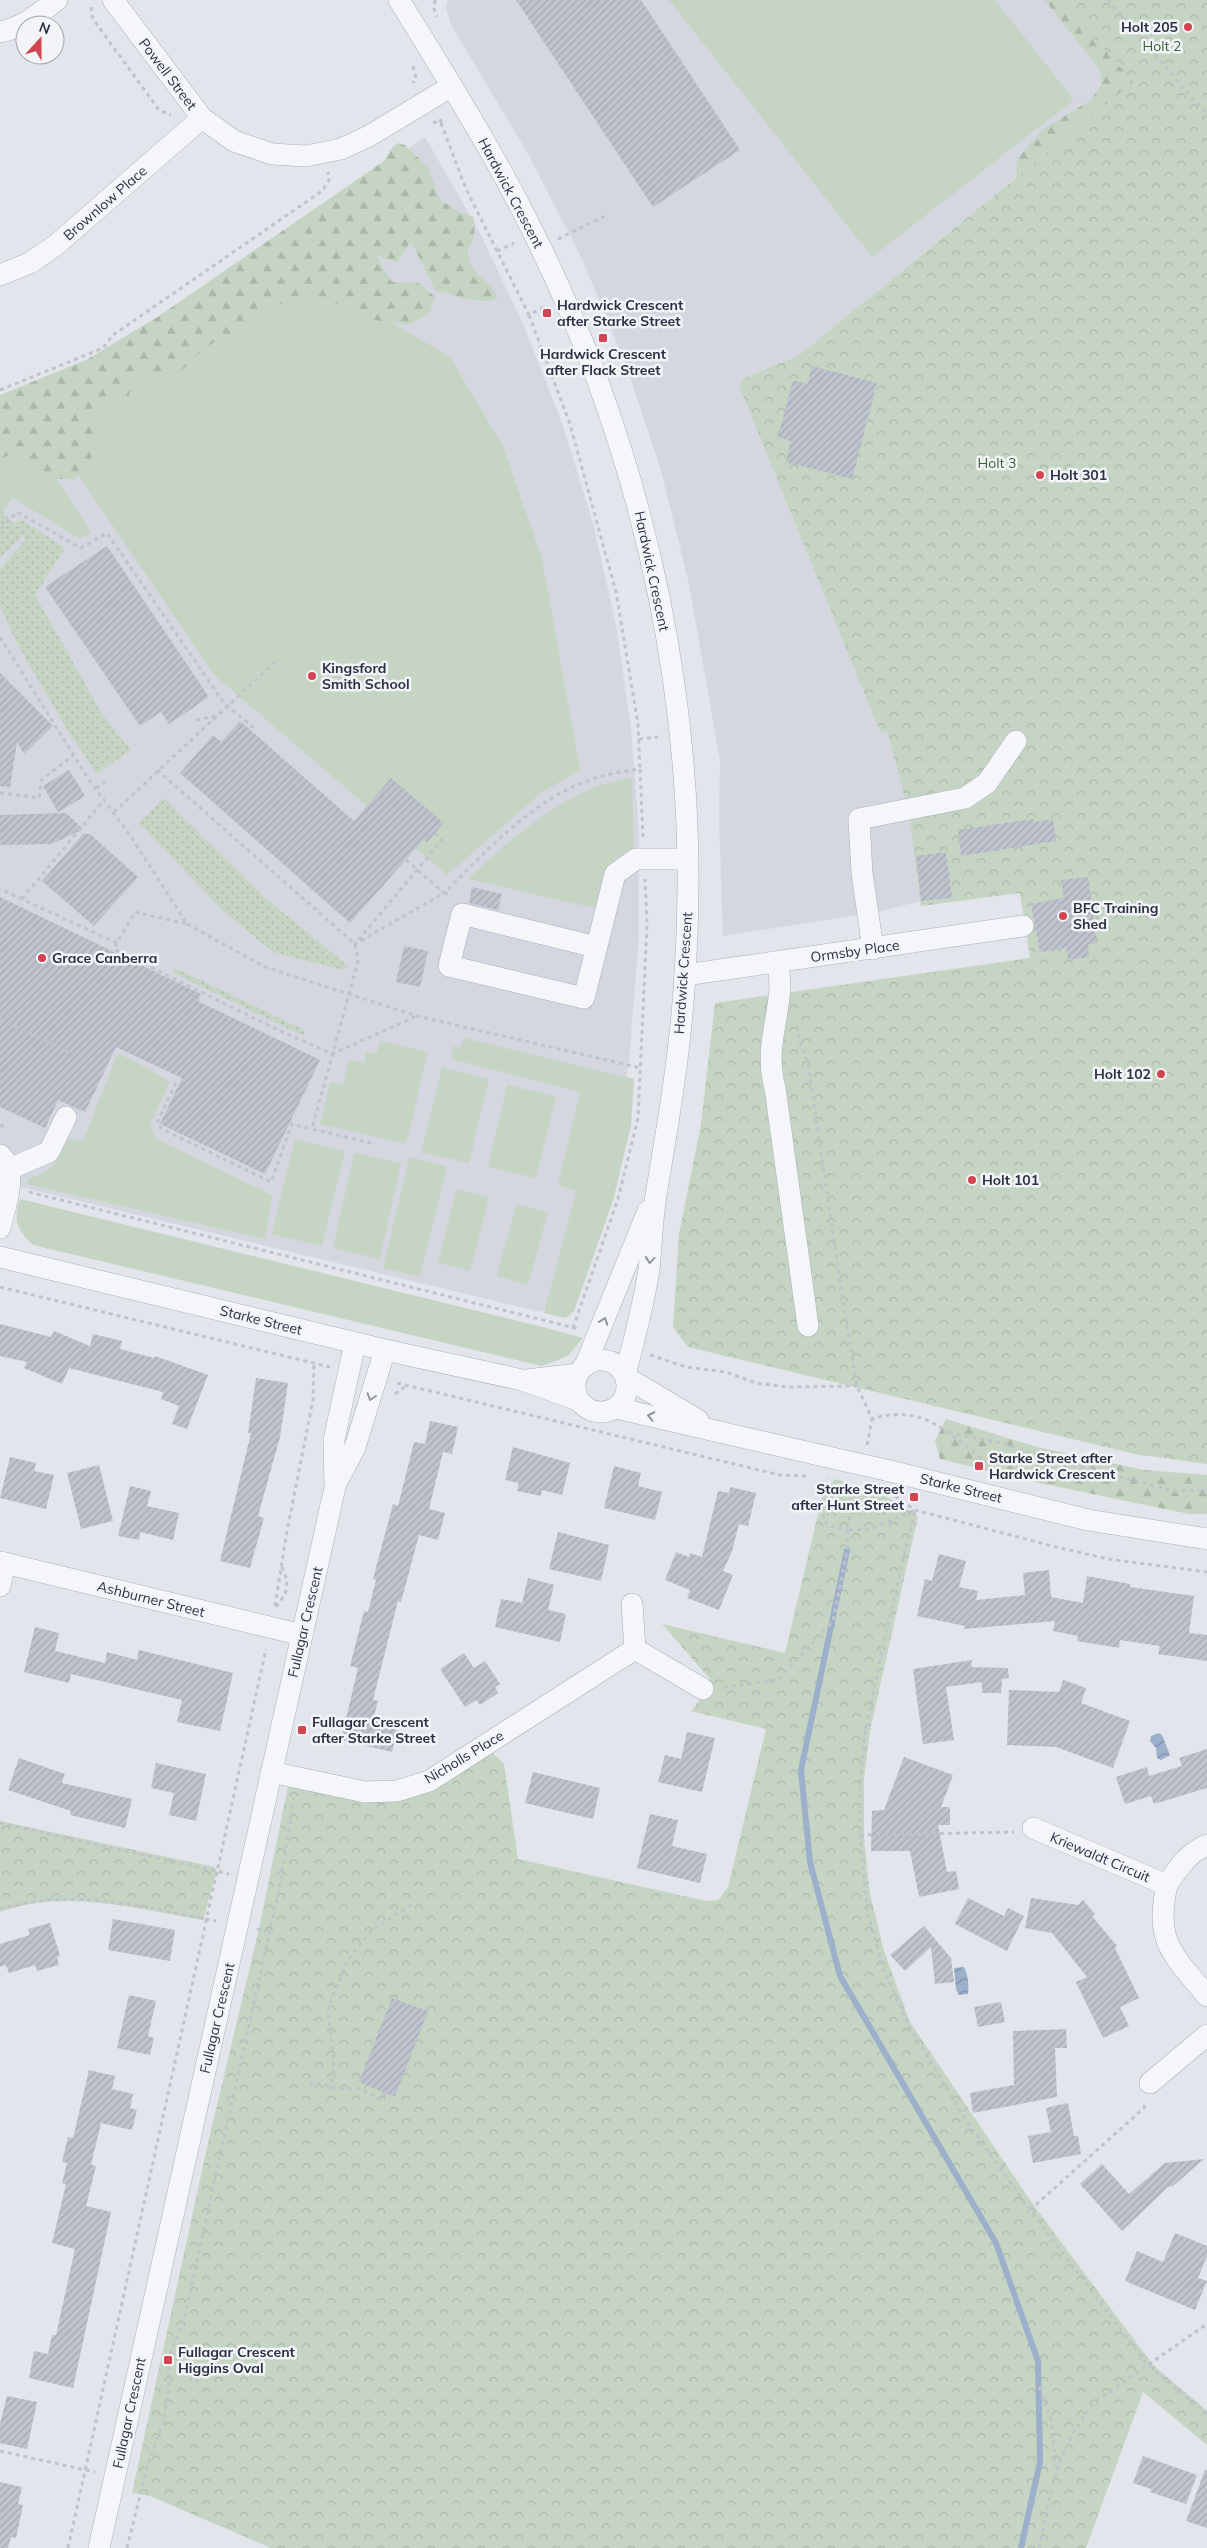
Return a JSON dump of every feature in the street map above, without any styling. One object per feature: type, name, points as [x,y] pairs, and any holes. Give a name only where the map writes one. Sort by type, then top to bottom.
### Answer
[{"type":"street","points":[[0,32],[12,30],[33,18],[57,0]]},
{"type":"street","name":"Powell Street","points":[[113,0],[202,118],[234,141],[272,154],[306,156],[341,149],[429,110],[452,86]]},
{"type":"street","name":"Hardwick Crescent","points":[[399,0],[452,86],[535,236],[563,296],[609,412],[625,464],[656,582],[671,662],[681,747],[688,859],[685,975],[676,1067],[656,1194],[648,1272],[626,1376]]},
{"type":"street","name":"Brownlow Place","points":[[0,275],[30,263],[56,245],[202,118]]},
{"type":"street","points":[[873,949],[862,873],[859,818],[965,798],[987,784],[1016,741]]},
{"type":"street","points":[[596,946],[462,914],[449,966],[584,998],[615,874],[636,859],[688,859]]},
{"type":"street","name":"Ormsby Place","points":[[685,975],[1023,926]]},
{"type":"street","points":[[778,962],[780,989],[770,1056],[770,1071],[775,1088],[808,1326]]},
{"type":"street","points":[[0,1228],[6,1171],[49,1152],[66,1117]]},
{"type":"street","name":"Hardwick Crescent","points":[[582,1370],[599,1336],[625,1264],[656,1194]]},
{"type":"street","name":"Starke Street","points":[[0,1257],[384,1350],[522,1380],[578,1400]]},
{"type":"street","name":"Fullagar Crescent","points":[[99,2548],[335,1487],[334,1440],[356,1343]]},
{"type":"street","name":"Fullagar Crescent","points":[[335,1487],[355,1447],[384,1350]]},
{"type":"street","points":[[607,1360],[617,1365],[626,1376],[625,1400],[616,1408],[602,1413],[593,1412],[578,1400],[575,1382],[582,1370],[595,1361],[607,1360]]},
{"type":"street","name":"Starke Street","points":[[522,1380],[582,1370]]},
{"type":"street","name":"Starke Street","points":[[626,1376],[715,1430]]},
{"type":"street","name":"Starke Street","points":[[616,1408],[886,1470],[1088,1520],[1207,1539]]},
{"type":"street","points":[[0,1586],[3,1563]]},
{"type":"street","name":"Ashburner Street","points":[[3,1563],[302,1635]]},
{"type":"street","points":[[632,1604],[635,1649],[704,1689]]},
{"type":"street","name":"Nicholls Place","points":[[272,1772],[365,1792],[397,1791],[429,1781],[635,1649]]},
{"type":"street","name":"Kriewaldt Circuit","points":[[1033,1828],[1167,1885]]},
{"type":"street","name":"Kriewaldt Circuit","points":[[1207,1845],[1198,1848],[1180,1864],[1167,1885],[1161,1915],[1167,1943],[1207,1996]]},
{"type":"street","points":[[1150,2083],[1207,2035]]},
{"type":"path","points":[[90,0],[93,19],[159,110],[175,116]]},
{"type":"path","points":[[1108,0],[1207,115]]},
{"type":"path","points":[[412,63],[429,110],[441,123],[466,189],[529,315],[570,424],[616,592],[638,724],[640,769]]},
{"type":"path","points":[[408,90],[416,78]]},
{"type":"path","points":[[429,110],[441,123]]},
{"type":"path","points":[[0,390],[103,348],[113,335],[322,192],[328,180],[328,168]]},
{"type":"path","points":[[558,239],[605,216]]},
{"type":"path","points":[[529,315],[547,305]]},
{"type":"path","points":[[1,529],[17,512],[81,548],[107,533],[227,705],[255,729]]},
{"type":"path","points":[[0,637],[74,756],[114,812],[187,924]]},
{"type":"path","points":[[114,812],[275,662]]},
{"type":"path","points":[[196,720],[215,716]]},
{"type":"path","points":[[0,793],[40,798],[41,780],[74,756]]},
{"type":"path","points":[[157,770],[355,944],[358,961],[312,1129]]},
{"type":"path","points":[[96,788],[105,782]]},
{"type":"path","points":[[22,899],[104,800]]},
{"type":"path","points":[[355,944],[442,840],[435,833]]},
{"type":"path","points":[[0,889],[117,943]]},
{"type":"path","points":[[355,944],[444,893],[461,896]]},
{"type":"path","points":[[417,1016],[332,1054],[276,1029],[114,949],[135,912],[187,924],[265,966],[417,1016],[642,1068]]},
{"type":"path","points":[[796,1018],[800,1042],[808,1063],[857,1386],[872,1419],[866,1448]]},
{"type":"path","points":[[0,1019],[75,1055]]},
{"type":"path","points":[[176,1083],[157,1123],[162,1129],[271,1182],[292,1124],[376,1144]]},
{"type":"path","points":[[0,1125],[6,1127]]},
{"type":"path","points":[[6,1171],[26,1191],[599,1336]]},
{"type":"path","points":[[0,1287],[314,1363],[313,1400],[280,1565],[274,1609],[285,1596],[288,1580],[280,1565]]},
{"type":"path","points":[[633,1346],[686,1367],[726,1372],[756,1383],[788,1387],[857,1386]]},
{"type":"path","points":[[406,1386],[780,1475]]},
{"type":"path","points":[[872,1419],[899,1414],[920,1417],[974,1450],[989,1466],[986,1494]]},
{"type":"path","points":[[946,1432],[1001,1443],[1044,1457],[1174,1490],[1207,1490]]},
{"type":"path","points":[[828,1477],[823,1520],[830,1526],[847,1530],[871,1529],[915,1510]]},
{"type":"path","points":[[704,1689],[778,1680],[832,1620],[847,1550],[847,1530],[857,1482]]},
{"type":"path","points":[[889,1492],[915,1510],[1108,1559],[1207,1572]]},
{"type":"path","points":[[915,1510],[883,1646],[866,1734],[860,1784],[860,1835],[867,1910],[883,1968],[905,2018],[967,2122],[1030,2210],[1147,2364],[1207,2414]]},
{"type":"path","points":[[68,2548],[267,1647]]},
{"type":"path","points":[[127,2548],[148,2464],[163,2423],[170,2384],[168,2360],[186,2309],[280,1885],[294,1805],[294,1791]]},
{"type":"path","points":[[0,1823],[217,1871]]},
{"type":"path","points":[[860,1835],[1004,1834],[1033,1828]]},
{"type":"path","points":[[0,1909],[23,1902],[65,1897],[114,1902],[207,1919]]},
{"type":"path","points":[[331,2088],[334,2067],[328,2007],[348,1960],[372,1930],[414,1903]]},
{"type":"path","points":[[311,2085],[312,2082],[342,2091],[357,2088],[383,2099],[386,2093]]},
{"type":"path","points":[[1030,2210],[1144,2108],[1150,2083]]},
{"type":"path","points":[[1039,2548],[1056,2468],[1081,2418],[1091,2406],[1147,2364],[1207,2324]]},
{"type":"path","points":[[1039,2387],[1051,2420],[1056,2468]]},
{"type":"path","points":[[0,2451],[86,2470]]},
{"type":"shaded area","points":[[448,0],[1062,0],[1133,81],[798,356],[742,379],[739,386],[880,732],[887,731],[909,814],[921,901],[877,912],[723,936],[719,818],[720,761],[689,584],[661,470],[627,368],[582,259],[528,154],[450,23],[446,7]]},
{"type":"shaded area","name":"Kingsford Smith School","points":[[425,137],[479,231],[524,326],[562,423],[593,523],[616,625],[631,728],[639,832],[639,937],[629,1061],[610,1175],[563,1301],[541,1312],[0,1182],[0,404],[96,364]]},
{"type":"green space","points":[[669,0],[995,0],[1074,100],[872,257]]},
{"type":"green space","name":"Holt 2","points":[[1045,0],[1147,0],[1197,60],[1016,184],[1017,159],[1043,129],[1091,100],[1102,83],[1099,69]]},
{"type":"green space","points":[[1062,0],[1207,0],[1207,1464],[1135,1454],[688,1347],[673,1327],[679,1234],[701,1124],[715,1003],[1030,958],[1020,893],[921,906],[909,814],[887,731],[880,732],[739,386],[742,379],[798,356],[1133,82]]},
{"type":"green space","points":[[398,143],[405,145],[428,168],[440,200],[458,211],[474,217],[474,236],[468,252],[469,261],[498,298],[483,301],[475,300],[435,290],[411,241],[397,262],[376,255],[392,282],[419,283],[435,297],[430,313],[409,325],[368,319],[317,295],[251,311],[243,319],[251,330],[214,342],[183,369],[174,374],[135,378],[127,401],[102,397],[93,405],[98,437],[97,445],[90,460],[75,479],[45,479],[23,458],[9,455],[0,459],[0,395],[86,360],[156,318],[384,161],[391,149]]},
{"type":"green space","points":[[301,239],[391,322],[450,357],[503,446],[542,559],[580,770],[541,793],[447,875],[214,675],[33,408]]},
{"type":"green space","points":[[15,413],[91,532],[80,539],[13,498],[2,512],[0,510],[0,419]]},
{"type":"green space","points":[[0,510],[14,524],[21,519],[65,548],[35,595],[102,714],[131,750],[97,774],[65,726],[18,645],[0,606],[0,569],[25,540],[24,534],[0,558]]},
{"type":"green space","points":[[632,778],[634,848],[624,853],[610,865],[603,880],[595,908],[468,879],[510,841],[555,808],[593,788]]},
{"type":"green space","points":[[164,798],[262,895],[348,966],[343,970],[273,952],[224,912],[139,823]]},
{"type":"green space","points":[[175,968],[306,1031],[304,1036],[173,973]]},
{"type":"green space","points":[[464,1038],[634,1079],[631,1125],[613,1201],[574,1311],[566,1318],[544,1313],[576,1191],[558,1185],[580,1092],[451,1059],[453,1046],[460,1048]]},
{"type":"green space","points":[[380,1041],[428,1052],[406,1144],[320,1124],[330,1082],[343,1085],[349,1059],[364,1063],[366,1052],[377,1054]]},
{"type":"green space","points":[[118,1053],[170,1081],[151,1122],[151,1128],[156,1139],[272,1195],[265,1239],[26,1184],[28,1179],[44,1172],[54,1164],[68,1138],[83,1141]]},
{"type":"green space","points":[[442,1067],[489,1079],[469,1163],[421,1152]]},
{"type":"green space","points":[[507,1085],[556,1096],[536,1178],[488,1167]]},
{"type":"green space","points":[[295,1139],[345,1151],[322,1246],[272,1234]]},
{"type":"green space","points":[[354,1153],[401,1163],[380,1259],[333,1248]]},
{"type":"green space","points":[[409,1157],[447,1166],[420,1277],[383,1268]]},
{"type":"green space","points":[[457,1189],[489,1197],[470,1271],[438,1263]]},
{"type":"green space","points":[[20,1199],[583,1338],[568,1356],[542,1366],[33,1245],[18,1225],[17,1214]]},
{"type":"green space","points":[[516,1204],[548,1212],[528,1285],[497,1276]]},
{"type":"green space","points":[[946,1419],[1037,1447],[1144,1470],[1207,1475],[1207,1514],[1189,1514],[1025,1480],[940,1459],[935,1441]]},
{"type":"green space","points":[[835,1479],[885,1496],[918,1516],[870,1731],[864,1778],[864,1839],[870,1894],[884,1951],[910,2022],[1032,2203],[1153,2365],[1207,2411],[1207,2445],[1143,2392],[1086,2548],[271,2548],[150,2496],[132,2493],[208,2143],[259,1929],[290,1776],[397,1791],[485,1745],[504,1764],[518,1859],[706,1901],[718,1900],[728,1887],[766,1729],[691,1711],[699,1701],[710,1679],[662,1624],[785,1653],[823,1493]]},
{"type":"green space","points":[[0,1821],[214,1867],[217,1871],[203,1920],[127,1906],[76,1901],[25,1905],[0,1912]]},
{"type":"water","points":[[1159,1733],[1162,1735],[1170,1755],[1161,1760],[1157,1758],[1156,1748],[1150,1741],[1151,1736]]},
{"type":"water","points":[[964,1967],[968,1980],[968,1994],[959,1995],[956,1989],[954,1968]]},
{"type":"building","points":[[516,0],[641,0],[740,150],[653,207]]},
{"type":"building","points":[[812,366],[877,383],[852,479],[786,462],[791,441],[778,437],[793,380],[807,384]]},
{"type":"building","points":[[107,546],[209,697],[169,724],[161,712],[140,726],[45,587]]},
{"type":"building","points":[[0,673],[53,726],[24,754],[17,742],[10,787],[0,786]]},
{"type":"building","points":[[240,721],[354,821],[391,778],[444,823],[427,842],[424,839],[350,923],[180,773],[213,735],[221,742]]},
{"type":"building","points":[[69,770],[85,796],[58,812],[43,786]]},
{"type":"building","points":[[66,813],[83,829],[52,844],[0,845],[0,815]]},
{"type":"building","points":[[1033,819],[1034,822],[1053,819],[1056,841],[961,856],[958,830]]},
{"type":"building","points":[[83,834],[90,834],[138,877],[94,926],[42,881]]},
{"type":"building","points":[[946,852],[952,898],[921,901],[916,856]]},
{"type":"building","name":"BFC Training Shed","points":[[1088,877],[1097,943],[1088,944],[1089,957],[1068,960],[1066,948],[1040,952],[1031,904],[1064,898],[1061,880]]},
{"type":"building","points":[[472,887],[502,894],[498,910],[469,903]]},
{"type":"building","points":[[0,897],[201,994],[198,1001],[320,1060],[265,1174],[160,1124],[182,1078],[116,1047],[85,1112],[58,1100],[45,1128],[0,1107]]},
{"type":"building","points":[[404,946],[428,951],[420,987],[396,982]]},
{"type":"building","points":[[0,1324],[51,1337],[54,1331],[90,1346],[93,1334],[122,1341],[120,1349],[154,1358],[155,1356],[208,1375],[187,1429],[172,1424],[179,1406],[161,1399],[163,1392],[69,1368],[62,1384],[24,1368],[27,1362],[0,1356]]},
{"type":"building","points":[[256,1378],[288,1383],[280,1437],[258,1516],[264,1518],[250,1568],[220,1561],[251,1433],[248,1433]]},
{"type":"building","points":[[430,1421],[458,1427],[452,1454],[443,1452],[429,1509],[445,1513],[438,1540],[419,1535],[401,1602],[398,1601],[373,1700],[378,1701],[373,1720],[398,1726],[392,1752],[341,1740],[358,1668],[350,1666],[364,1611],[368,1612],[376,1580],[373,1579],[393,1504],[398,1506],[414,1442],[425,1444]]},
{"type":"building","points":[[513,1447],[570,1463],[562,1495],[542,1490],[541,1496],[517,1491],[519,1483],[505,1480]]},
{"type":"building","points":[[10,1457],[36,1463],[34,1471],[54,1475],[46,1509],[0,1498]]},
{"type":"building","points":[[99,1465],[113,1521],[81,1529],[67,1473]]},
{"type":"building","points":[[614,1466],[641,1473],[638,1486],[662,1492],[655,1520],[604,1508]]},
{"type":"building","points":[[130,1486],[151,1491],[147,1506],[179,1513],[173,1540],[140,1532],[139,1540],[118,1536]]},
{"type":"building","points":[[730,1487],[756,1493],[748,1526],[739,1524],[732,1551],[723,1571],[733,1575],[719,1610],[687,1598],[690,1590],[665,1580],[676,1552],[689,1557],[690,1553],[702,1557],[718,1491],[729,1493]]},
{"type":"building","points":[[558,1532],[609,1545],[601,1581],[549,1569]]},
{"type":"building","points":[[939,1554],[966,1561],[959,1587],[978,1591],[976,1600],[1025,1595],[1023,1573],[1049,1570],[1051,1597],[1083,1603],[1087,1576],[1130,1584],[1130,1587],[1194,1596],[1189,1633],[1207,1635],[1207,1661],[1158,1654],[1160,1646],[1120,1640],[1119,1648],[1077,1641],[1078,1636],[1053,1631],[1055,1621],[964,1629],[965,1626],[917,1616],[925,1579],[932,1581]]},
{"type":"building","points":[[528,1578],[554,1585],[548,1610],[566,1614],[560,1642],[495,1627],[501,1599],[522,1603]]},
{"type":"building","points":[[35,1627],[59,1633],[55,1651],[105,1663],[107,1652],[137,1660],[139,1650],[233,1673],[220,1731],[177,1722],[182,1700],[71,1674],[69,1683],[24,1672]]},
{"type":"building","points":[[464,1653],[474,1668],[485,1661],[500,1684],[495,1687],[498,1693],[480,1705],[476,1700],[465,1707],[440,1669]]},
{"type":"building","points":[[972,1660],[971,1667],[1008,1668],[1009,1678],[1002,1679],[1001,1693],[982,1693],[982,1682],[946,1687],[954,1740],[923,1744],[913,1669]]},
{"type":"building","points":[[1063,1680],[1086,1688],[1081,1703],[1130,1721],[1113,1768],[1056,1747],[1007,1745],[1009,1690],[1059,1692]]},
{"type":"building","points":[[687,1732],[715,1738],[702,1792],[658,1782],[665,1755],[681,1759]]},
{"type":"building","points":[[1207,1749],[1207,1788],[1154,1804],[1151,1796],[1125,1804],[1116,1777],[1147,1767],[1149,1776],[1182,1766],[1179,1758]]},
{"type":"building","points":[[904,1757],[953,1775],[941,1807],[950,1807],[950,1825],[938,1825],[947,1872],[956,1871],[959,1889],[919,1897],[910,1851],[871,1851],[872,1811],[884,1810]]},
{"type":"building","points":[[19,1758],[65,1774],[62,1783],[132,1799],[125,1828],[70,1815],[71,1811],[8,1790]]},
{"type":"building","points":[[156,1763],[206,1774],[196,1821],[169,1815],[174,1793],[151,1788]]},
{"type":"building","points":[[533,1772],[600,1788],[593,1819],[525,1803]]},
{"type":"building","points":[[650,1814],[678,1820],[672,1846],[707,1854],[700,1883],[637,1868]]},
{"type":"building","points":[[968,1898],[1004,1916],[1008,1908],[1024,1916],[1007,1951],[955,1924]]},
{"type":"building","points":[[1031,1898],[1078,1905],[1083,1900],[1095,1914],[1092,1916],[1117,1946],[1115,1948],[1139,1998],[1120,2007],[1129,2026],[1103,2038],[1076,1982],[1087,1977],[1052,1933],[1025,1928]]},
{"type":"building","points":[[113,1919],[175,1930],[170,1961],[108,1950]]},
{"type":"building","points":[[50,1923],[60,1956],[57,1957],[59,1965],[37,1971],[35,1965],[9,1973],[6,1965],[0,1967],[0,1944],[30,1935],[28,1929]]},
{"type":"building","points":[[924,1926],[951,1958],[954,1982],[935,1984],[931,1947],[905,1971],[890,1955]]},
{"type":"building","points":[[129,1995],[156,2001],[148,2036],[154,2038],[150,2055],[117,2048]]},
{"type":"building","points":[[392,1998],[428,2011],[395,2097],[359,2082]]},
{"type":"building","points":[[1001,2002],[1005,2022],[978,2027],[974,2007]]},
{"type":"building","points":[[1066,2029],[1067,2048],[1055,2048],[1057,2097],[973,2113],[970,2093],[1014,2085],[1013,2031]]},
{"type":"building","points":[[89,2070],[115,2076],[112,2089],[133,2094],[130,2108],[137,2110],[132,2130],[101,2123],[91,2165],[96,2166],[86,2206],[111,2212],[73,2388],[29,2378],[34,2351],[48,2354],[52,2335],[56,2335],[75,2249],[52,2243],[66,2184],[62,2183],[67,2163],[62,2162],[68,2137],[73,2138]]},
{"type":"building","points":[[1068,2103],[1074,2136],[1078,2136],[1081,2154],[1033,2163],[1028,2136],[1051,2132],[1046,2108]]},
{"type":"building","points":[[1204,2159],[1173,2186],[1168,2187],[1122,2231],[1080,2184],[1102,2164],[1129,2194],[1165,2163]]},
{"type":"building","points":[[1175,2233],[1207,2246],[1207,2256],[1198,2278],[1207,2281],[1195,2310],[1125,2281],[1137,2251],[1163,2262]]},
{"type":"building","points":[[7,2396],[37,2402],[27,2449],[0,2443],[0,2424]]},
{"type":"building","points":[[1143,2456],[1197,2475],[1186,2504],[1150,2492],[1151,2489],[1133,2483]]},
{"type":"building","points":[[1205,2470],[1207,2470],[1207,2528],[1186,2521]]},
{"type":"building","points":[[0,2482],[22,2487],[18,2504],[23,2505],[16,2538],[11,2537],[8,2548],[0,2548]]},
{"type":"waterway","points":[[847,1550],[801,1770],[810,1862],[840,1976],[996,2243],[1038,2361],[1040,2462],[1021,2548]]},
{"type":"place","name":"Holt 205","points":[[1188,27]]},
{"type":"place","name":"Hardwick Crescent after Starke Street","points":[[547,313]]},
{"type":"place","name":"Hardwick Crescent after Flack Street","points":[[603,338]]},
{"type":"place","name":"Holt 301","points":[[1040,475]]},
{"type":"place","name":"Kingsford Smith School","points":[[312,676]]},
{"type":"place","name":"BFC Training Shed","points":[[1063,916]]},
{"type":"place","name":"Grace Canberra","points":[[42,958]]},
{"type":"place","name":"Holt 102","points":[[1161,1074]]},
{"type":"place","name":"Holt 101","points":[[972,1180]]},
{"type":"place","name":"Starke Street after Hardwick Crescent","points":[[979,1466]]},
{"type":"place","name":"Starke Street after Hunt Street","points":[[914,1497]]},
{"type":"place","name":"Fullagar Crescent after Starke Street","points":[[302,1730]]},
{"type":"place","name":"Fullagar Crescent Higgins Oval","points":[[168,2360]]},
{"type":"park label","name":"Holt 3","points":[[997,463]]}]
